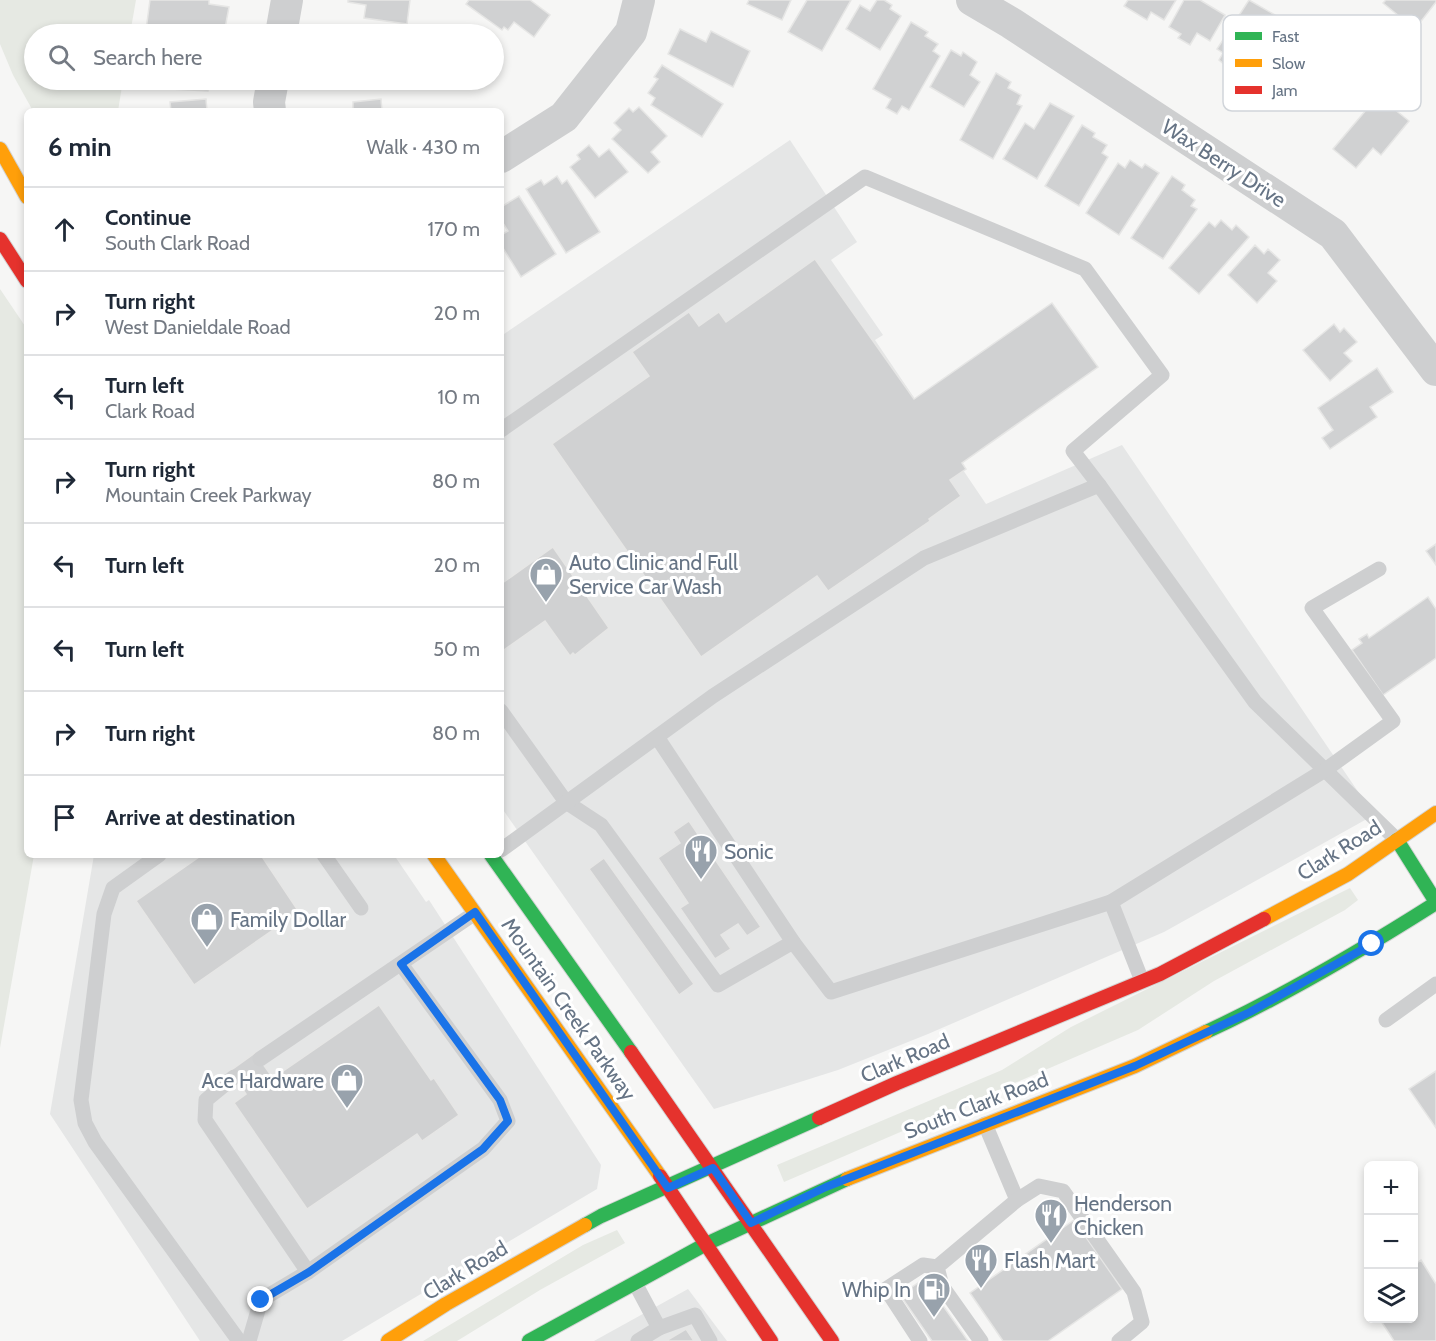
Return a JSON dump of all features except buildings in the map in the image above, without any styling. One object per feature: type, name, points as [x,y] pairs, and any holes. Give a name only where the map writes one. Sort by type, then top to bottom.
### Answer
[{"type":"main road","points":[[0,149],[24,192]]},
{"type":"main road","points":[[0,239],[24,276]]},
{"type":"main road","name":"Clark Road","points":[[388,1341],[447,1304],[591,1222],[897,1083],[1160,974],[1348,874],[1436,813]]},
{"type":"main road","points":[[1397,840],[1436,902]]},
{"type":"main road","name":"Mountain Creek Parkway","points":[[436,858],[668,1188],[771,1341]]},
{"type":"main road","name":"Mountain Creek Parkway","points":[[497,858],[832,1341]]},
{"type":"main road","name":"South Clark Road","points":[[533,1340],[706,1244],[826,1187],[1135,1066],[1250,1012],[1372,944],[1436,902]]},
{"type":"street","points":[[282,24],[286,0]]},
{"type":"street","points":[[504,155],[564,117],[631,32],[639,0]]},
{"type":"street","name":"Wax Berry Drive","points":[[972,0],[1011,23],[1334,234],[1436,370]]},
{"type":"street","points":[[270,108],[271,90]]},
{"type":"lane","points":[[504,428],[865,177],[1085,269],[1162,375],[1073,451],[1255,702],[1397,840]]},
{"type":"lane","points":[[504,847],[713,696],[924,558],[1098,485]]},
{"type":"lane","points":[[657,737],[793,942],[831,992],[1111,902],[1325,770],[1393,721],[1312,608],[1378,570]]},
{"type":"lane","points":[[504,715],[566,802],[600,825],[718,985],[793,942]]},
{"type":"lane","points":[[155,858],[113,888],[104,914],[81,1100],[86,1123],[95,1142],[239,1341]]},
{"type":"lane","points":[[326,858],[361,908]]},
{"type":"lane","points":[[1111,902],[1142,981]]},
{"type":"lane","points":[[260,1059],[475,912]]},
{"type":"lane","points":[[249,1341],[261,1300],[309,1272],[483,1149],[508,1121],[500,1100],[401,964]]},
{"type":"lane","points":[[1386,1020],[1436,984]]},
{"type":"lane","points":[[234,1077],[206,1100],[205,1120],[309,1272]]},
{"type":"lane","points":[[985,1124],[1017,1200]]},
{"type":"lane","points":[[920,1341],[886,1289],[923,1265],[938,1267],[1017,1200],[1039,1186],[1063,1191],[1134,1292],[1143,1322],[1119,1341]]},
{"type":"lane","points":[[938,1267],[942,1286],[981,1341]]},
{"type":"lane","points":[[635,1283],[659,1328]]},
{"type":"lane","points":[[638,1341],[659,1328],[696,1315],[710,1341]]},
{"type":"shaded area","points":[[0,0],[136,0],[132,24],[24,24],[24,90],[121,90],[118,108],[31,108],[13,75],[0,44]]},
{"type":"shaded area","points":[[790,140],[857,242],[831,260],[883,335],[875,340],[986,504],[1122,445],[1374,815],[1164,932],[928,1034],[838,1070],[714,1109],[504,811],[504,334]]},
{"type":"shaded area","points":[[0,289],[24,325],[24,858],[33,858],[0,1048]]},
{"type":"shaded area","points":[[93,858],[396,858],[426,902],[429,900],[601,1165],[597,1189],[342,1341],[200,1341],[50,1114]]},
{"type":"shaded area","points":[[1350,888],[1358,900],[1345,910],[1214,981],[1138,1030],[784,1182],[777,1165],[1002,1070],[1071,1027]]},
{"type":"shaded area","points":[[617,1230],[625,1243],[540,1290],[457,1341],[423,1341],[583,1245]]},
{"type":"shaded area","points":[[688,1289],[727,1341],[594,1341]]},
{"type":"traffic: fast","points":[[1397,840],[1436,902]]},
{"type":"traffic: fast","points":[[493,858],[631,1052]]},
{"type":"traffic: fast","points":[[1206,1032],[1323,971],[1436,903]]},
{"type":"traffic: fast","points":[[585,1225],[819,1118]]},
{"type":"traffic: fast","points":[[529,1341],[706,1244],[847,1179]]},
{"type":"traffic: slow","points":[[0,149],[24,192]]},
{"type":"traffic: slow","points":[[1264,919],[1348,874],[1436,813]]},
{"type":"traffic: slow","points":[[436,858],[660,1176]]},
{"type":"traffic: slow","points":[[847,1179],[1135,1066],[1206,1032]]},
{"type":"traffic: slow","points":[[388,1341],[446,1304],[585,1225]]},
{"type":"traffic: jam","points":[[0,239],[24,276]]},
{"type":"traffic: jam","points":[[819,1118],[897,1083],[1160,974],[1264,919]]},
{"type":"traffic: jam","points":[[631,1052],[832,1341]]},
{"type":"traffic: jam","points":[[660,1176],[771,1341]]},
{"type":"place","name":"Auto Clinic and Full Service Car Wash","points":[[546,603]]},
{"type":"place","name":"Sonic","points":[[701,880]]},
{"type":"place","name":"Family Dollar","points":[[207,948]]},
{"type":"place","name":"Ace Hardware","points":[[347,1109]]},
{"type":"place","name":"Henderson Chicken","points":[[1051,1244]]},
{"type":"place","name":"Flash Mart","points":[[981,1289]]},
{"type":"place","name":"Whip In","points":[[934,1318]]},
{"type":"route","points":[[261,1300],[309,1272],[483,1149],[508,1121],[500,1100],[401,964],[475,912],[668,1188],[713,1168],[751,1223],[826,1187],[1135,1066],[1250,1012],[1372,944]]}]
